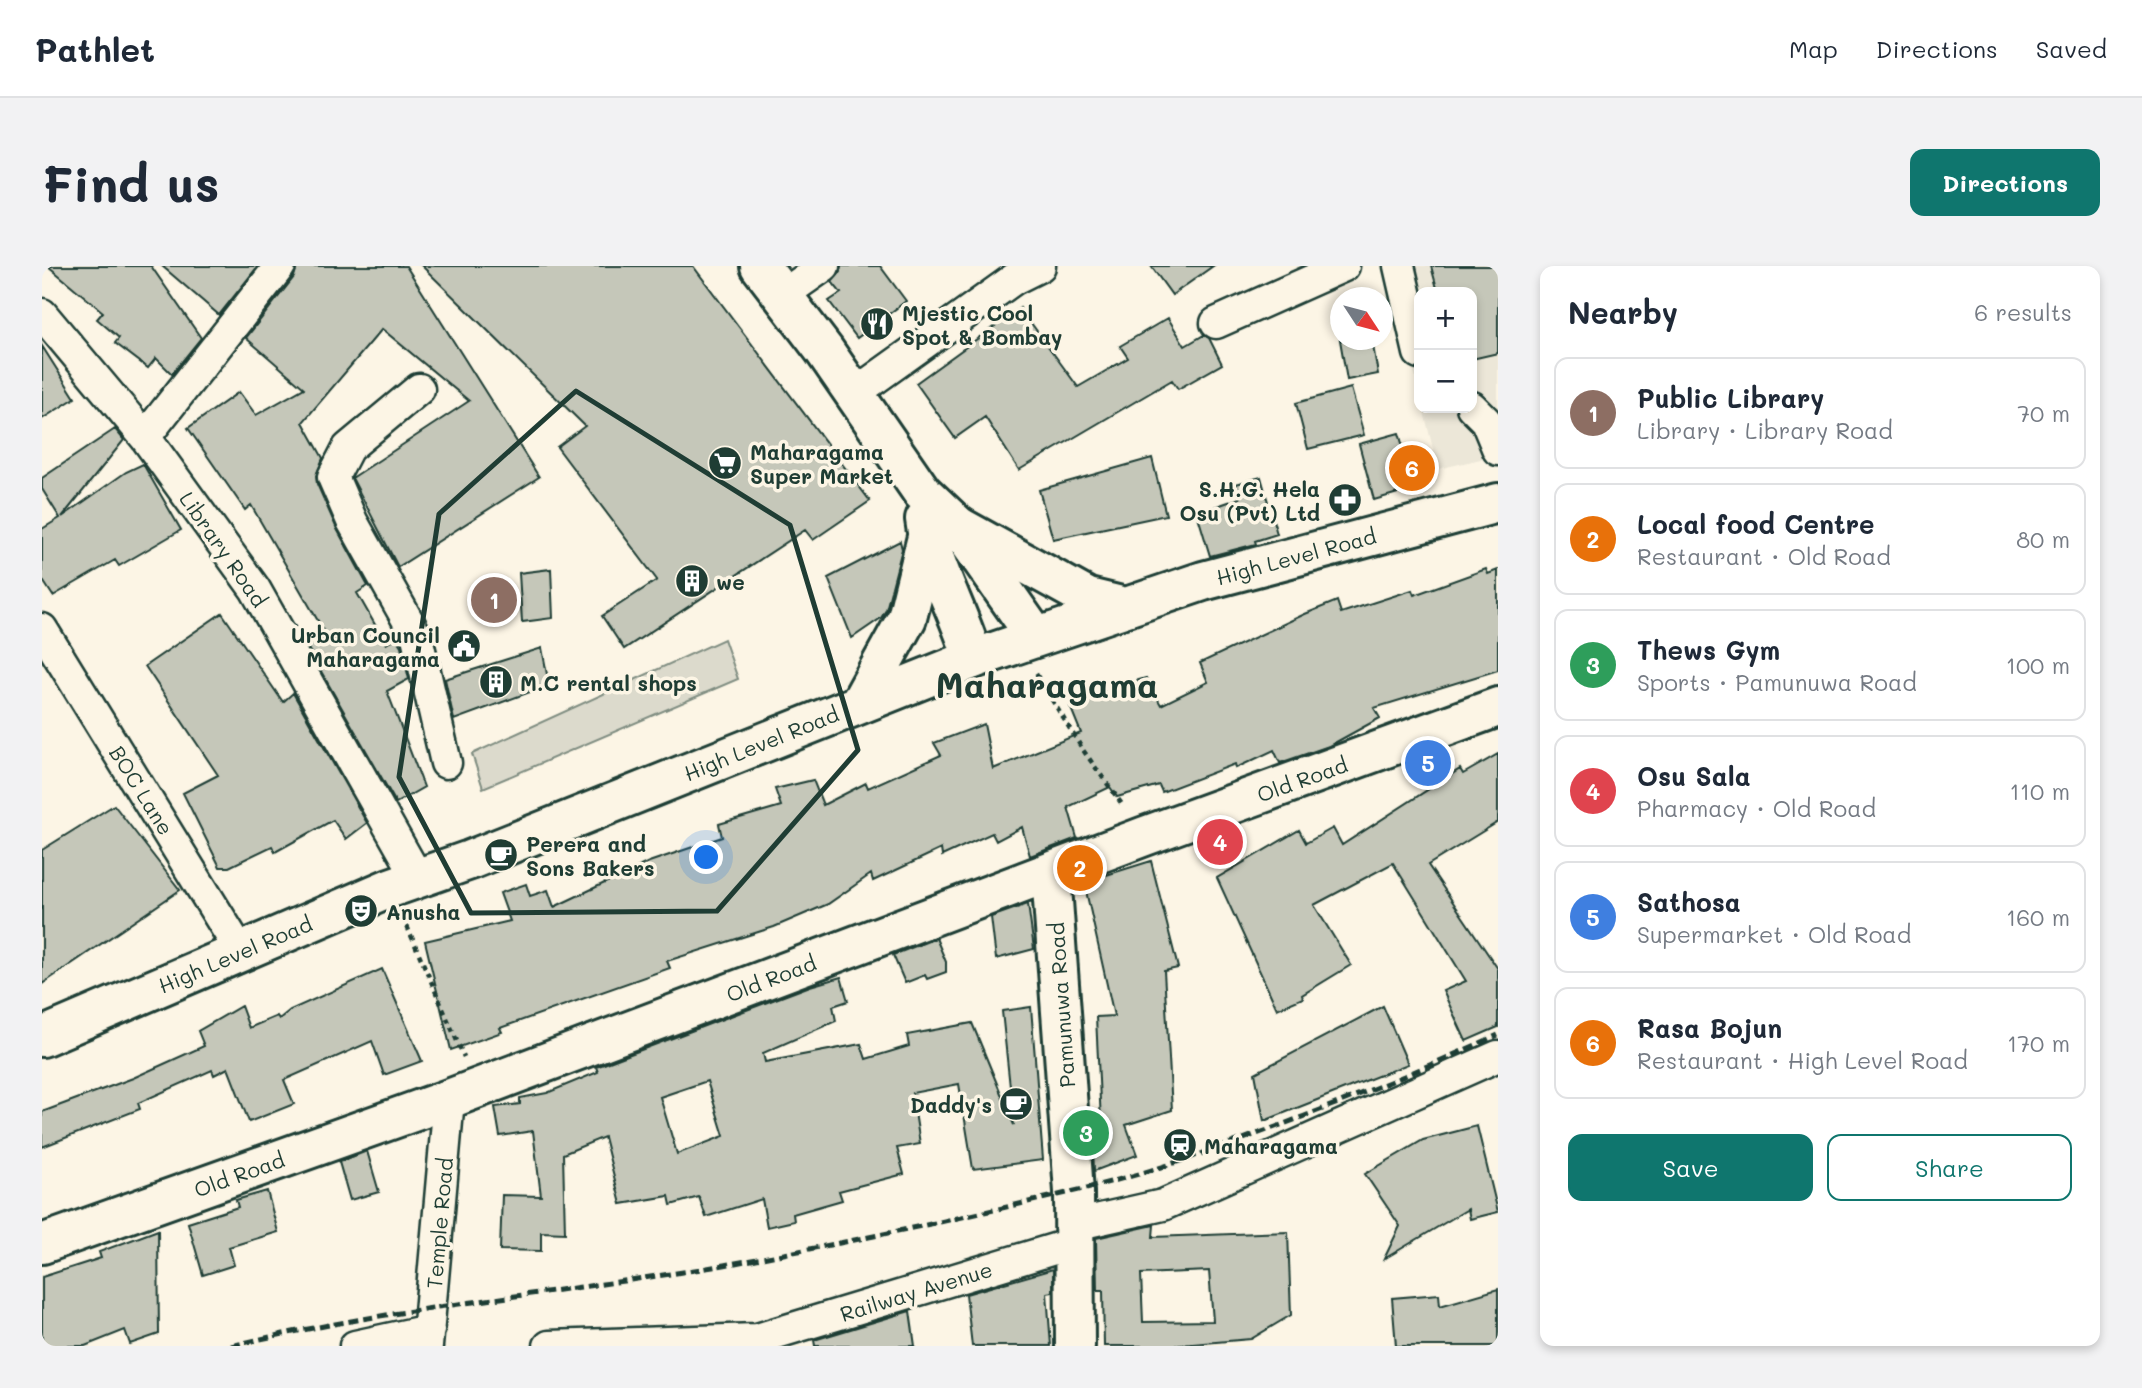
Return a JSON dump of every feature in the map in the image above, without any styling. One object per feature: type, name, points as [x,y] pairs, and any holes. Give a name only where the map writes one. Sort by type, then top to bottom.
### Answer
[{"type":"main road","points":[[772,280],[855,393],[922,492],[943,531],[1026,640]]},
{"type":"main road","name":"High Level Road","points":[[42,1037],[404,883],[973,659],[1202,581],[1498,503]]},
{"type":"main road","points":[[943,531],[1088,598],[1125,607]]},
{"type":"main road","points":[[943,531],[973,659]]},
{"type":"main road","points":[[860,703],[907,618],[943,531]]},
{"type":"main road","name":"Old Road","points":[[42,1244],[463,1093],[1145,836],[1498,707]]},
{"type":"main road","name":"Pamunuwa Road","points":[[1051,873],[1074,1234],[1076,1346]]},
{"type":"street","points":[[145,437],[279,266]]},
{"type":"street","points":[[772,280],[824,266]]},
{"type":"street","points":[[855,393],[1014,279],[1040,266]]},
{"type":"street","points":[[1216,323],[1343,266]]},
{"type":"street","points":[[1399,266],[1418,350]]},
{"type":"street","name":"Library Road","points":[[42,314],[145,437],[254,589],[404,883]]},
{"type":"street","points":[[419,389],[348,447],[333,477],[352,521],[417,637],[446,763]]},
{"type":"street","points":[[1477,412],[1486,421],[1498,450]]},
{"type":"street","name":"BOC Lane","points":[[42,629],[241,952]]},
{"type":"street","name":"Railway Avenue","points":[[549,1346],[757,1339],[1163,1205],[1498,1056]]},
{"type":"street","name":"Temple Road","points":[[428,1338],[463,1093]]},
{"type":"street","points":[[355,1346],[428,1338]]},
{"type":"path","points":[[1026,640],[1083,750],[1145,836]]},
{"type":"path","points":[[404,883],[463,1093]]},
{"type":"highlighted area","points":[[576,391],[790,525],[858,750],[717,911],[471,913],[399,777],[439,514]]},
{"type":"shaded area","points":[[1388,266],[1498,266],[1498,455],[1438,469],[1424,413],[1477,413],[1477,287],[1414,287],[1414,372]]},
{"type":"shaded area","points":[[724,639],[738,679],[483,788],[472,754]]},
{"type":"building","points":[[48,266],[151,266],[201,338],[172,374],[156,358],[148,368],[115,343],[119,338],[97,319],[103,312]]},
{"type":"building","points":[[162,266],[258,266],[219,315]]},
{"type":"building","points":[[297,266],[406,266],[539,477],[398,567],[352,478],[469,401],[382,329],[303,422],[323,458],[316,476],[317,484],[337,529],[368,586],[357,593],[386,644],[396,638],[401,646],[409,679],[387,691],[424,787],[396,803],[306,645],[325,633],[251,505],[245,510],[188,428],[239,392],[256,415],[304,388],[246,338],[294,277]]},
{"type":"building","points":[[422,266],[693,266],[870,501],[813,540],[805,530],[624,649],[602,616],[657,580],[557,447],[585,426]]},
{"type":"building","points":[[841,266],[880,266],[906,301],[857,338],[829,301],[841,293],[832,282],[839,274]]},
{"type":"building","points":[[1151,266],[1213,266],[1172,295]]},
{"type":"building","points":[[1431,266],[1498,266],[1498,353],[1477,358],[1477,287],[1437,287]]},
{"type":"building","points":[[1020,308],[1078,387],[1128,358],[1120,346],[1168,318],[1185,346],[1204,335],[1209,338],[1222,364],[1178,389],[1172,380],[1019,470],[985,417],[955,438],[916,383]]},
{"type":"building","points":[[42,346],[75,398],[42,419]]},
{"type":"building","points":[[1342,350],[1374,350],[1378,374],[1347,380]]},
{"type":"building","points":[[1351,388],[1364,435],[1308,449],[1296,403]]},
{"type":"building","points":[[115,429],[124,440],[62,517],[126,472],[143,464],[181,530],[119,566],[115,560],[53,596],[42,579],[42,529],[60,518],[42,489],[42,478]]},
{"type":"building","points":[[1399,433],[1415,488],[1374,500],[1359,444]]},
{"type":"building","points":[[1152,458],[1166,515],[1053,539],[1039,490]]},
{"type":"building","points":[[1261,477],[1277,534],[1255,541],[1256,544],[1210,556],[1197,513],[1240,498],[1236,484]]},
{"type":"building","points":[[900,541],[902,549],[886,610],[881,618],[852,638],[828,578]]},
{"type":"building","points":[[551,569],[553,618],[522,622],[519,573]]},
{"type":"building","points":[[1486,569],[1488,574],[1498,570],[1498,670],[1374,708],[1380,718],[1329,746],[1280,763],[1274,750],[1236,768],[1235,764],[1162,792],[1159,785],[1117,797],[1110,787],[1068,807],[1077,838],[1030,856],[1022,827],[996,841],[992,833],[942,856],[941,849],[873,881],[871,874],[828,904],[774,927],[667,961],[670,968],[500,1028],[502,1032],[451,1050],[425,941],[510,921],[500,893],[526,884],[530,896],[548,890],[554,907],[649,862],[722,837],[719,824],[781,806],[775,789],[813,780],[823,805],[866,783],[868,788],[941,755],[934,743],[984,724],[993,769],[1081,733],[1070,706],[1087,695],[1146,678],[1161,705],[1208,682],[1200,663],[1305,614],[1337,601],[1341,613],[1412,590],[1414,595]]},
{"type":"building","points":[[222,613],[283,702],[293,693],[367,823],[346,839],[333,820],[275,852],[272,846],[229,867],[220,867],[183,793],[218,775],[145,666]]},
{"type":"building","name":"M.C rental shops","points":[[542,648],[549,685],[454,720],[445,679]]},
{"type":"building","points":[[1498,754],[1498,822],[1428,865],[1498,969],[1498,1027],[1466,1041],[1443,991],[1466,981],[1393,863],[1314,905],[1351,965],[1302,995],[1303,998],[1277,1009],[1217,878],[1299,830],[1306,843],[1333,828],[1342,845],[1460,769],[1463,774]]},
{"type":"building","points":[[114,805],[180,890],[42,984],[42,850]]},
{"type":"building","points":[[1151,861],[1178,968],[1164,971],[1172,1110],[1126,1125],[1137,1155],[1094,1171],[1093,1146],[1102,1143],[1096,1017],[1114,1016],[1084,882]]},
{"type":"building","points":[[1028,904],[1034,949],[996,959],[991,917]]},
{"type":"building","points":[[936,938],[946,962],[946,972],[927,979],[925,975],[905,983],[893,955]]},
{"type":"building","points":[[382,969],[422,1061],[384,1075],[372,1041],[284,1080],[294,1104],[249,1122],[228,1068],[214,1075],[212,1070],[138,1103],[140,1109],[42,1147],[42,1112],[133,1078],[204,1046],[198,1031],[241,1006],[249,1028],[277,1016],[279,1019],[290,1010]]},
{"type":"building","points":[[841,977],[848,1001],[833,1006],[836,1021],[763,1053],[765,1062],[861,1044],[866,1059],[909,1046],[907,1035],[972,1023],[1014,1125],[1002,1011],[1031,1007],[1043,1160],[973,1169],[959,1084],[912,1093],[920,1144],[897,1148],[904,1174],[839,1191],[842,1200],[793,1214],[794,1221],[767,1227],[762,1199],[706,1217],[699,1197],[671,1205],[669,1196],[621,1204],[604,1137],[563,1154],[565,1233],[541,1232],[541,1251],[500,1250],[502,1195],[541,1196],[533,1131],[500,1136],[495,1107],[520,1104],[520,1098],[547,1093],[598,1072],[596,1067],[810,986]],"holes":[[[707,1081],[724,1136],[677,1154],[660,1097]]]},
{"type":"building","points":[[1383,1006],[1408,1064],[1264,1121],[1255,1073]]},
{"type":"building","points":[[1477,1126],[1498,1212],[1470,1219],[1468,1209],[1384,1259],[1400,1226],[1365,1174],[1423,1140]]},
{"type":"building","points":[[367,1151],[379,1192],[350,1200],[339,1162]]},
{"type":"building","points":[[267,1191],[278,1232],[229,1247],[234,1265],[203,1275],[188,1223],[238,1207],[236,1200]]},
{"type":"building","points":[[1154,1225],[1153,1237],[1288,1232],[1291,1315],[1251,1339],[1169,1346],[1104,1346],[1103,1290],[1097,1290],[1096,1238]],"holes":[[[1209,1271],[1213,1321],[1143,1322],[1141,1274]]]},
{"type":"building","points":[[158,1230],[159,1334],[130,1344],[125,1330],[85,1346],[42,1346],[42,1277],[101,1258],[99,1252]]},
{"type":"building","points":[[1053,1269],[1053,1292],[1047,1293],[1051,1346],[972,1346],[966,1294]]},
{"type":"building","points":[[1498,1289],[1498,1346],[1396,1346],[1392,1298],[1439,1294],[1440,1306]]},
{"type":"building","points":[[910,1311],[915,1346],[815,1346],[814,1340]]},
{"type":"railway","points":[[231,1346],[415,1310],[757,1259],[890,1233],[1063,1194],[1162,1167],[1265,1131],[1498,1035]]},
{"type":"place","name":"Mjestic Cool Spot & Bombay","points":[[877,324]]},
{"type":"place","name":"Maharagama Super Market","points":[[725,463]]},
{"type":"place","name":"Rasa Bojun","points":[[1412,468]]},
{"type":"place","name":"S.H.G. Hela Osu (Pvt) Ltd","points":[[1345,500]]},
{"type":"place","name":"we","points":[[692,581]]},
{"type":"place","name":"Public Library","points":[[494,600]]},
{"type":"place","name":"Urban Council Maharagama","points":[[464,646]]},
{"type":"place","name":"M.C rental shops","points":[[496,682]]},
{"type":"place","name":"Sathosa","points":[[1428,763]]},
{"type":"place","name":"Osu Sala","points":[[1220,842]]},
{"type":"place","name":"Perera and Sons Bakers","points":[[501,855]]},
{"type":"place","name":"Local food Centre","points":[[1080,868]]},
{"type":"place","name":"Anusha","points":[[361,911]]},
{"type":"place","name":"Daddy's","points":[[1016,1104]]},
{"type":"place","name":"Thews Gym","points":[[1086,1133]]},
{"type":"place","name":"Maharagama","points":[[1180,1145]]},
{"type":"district","name":"Maharagama","points":[[1047,684]]}]
